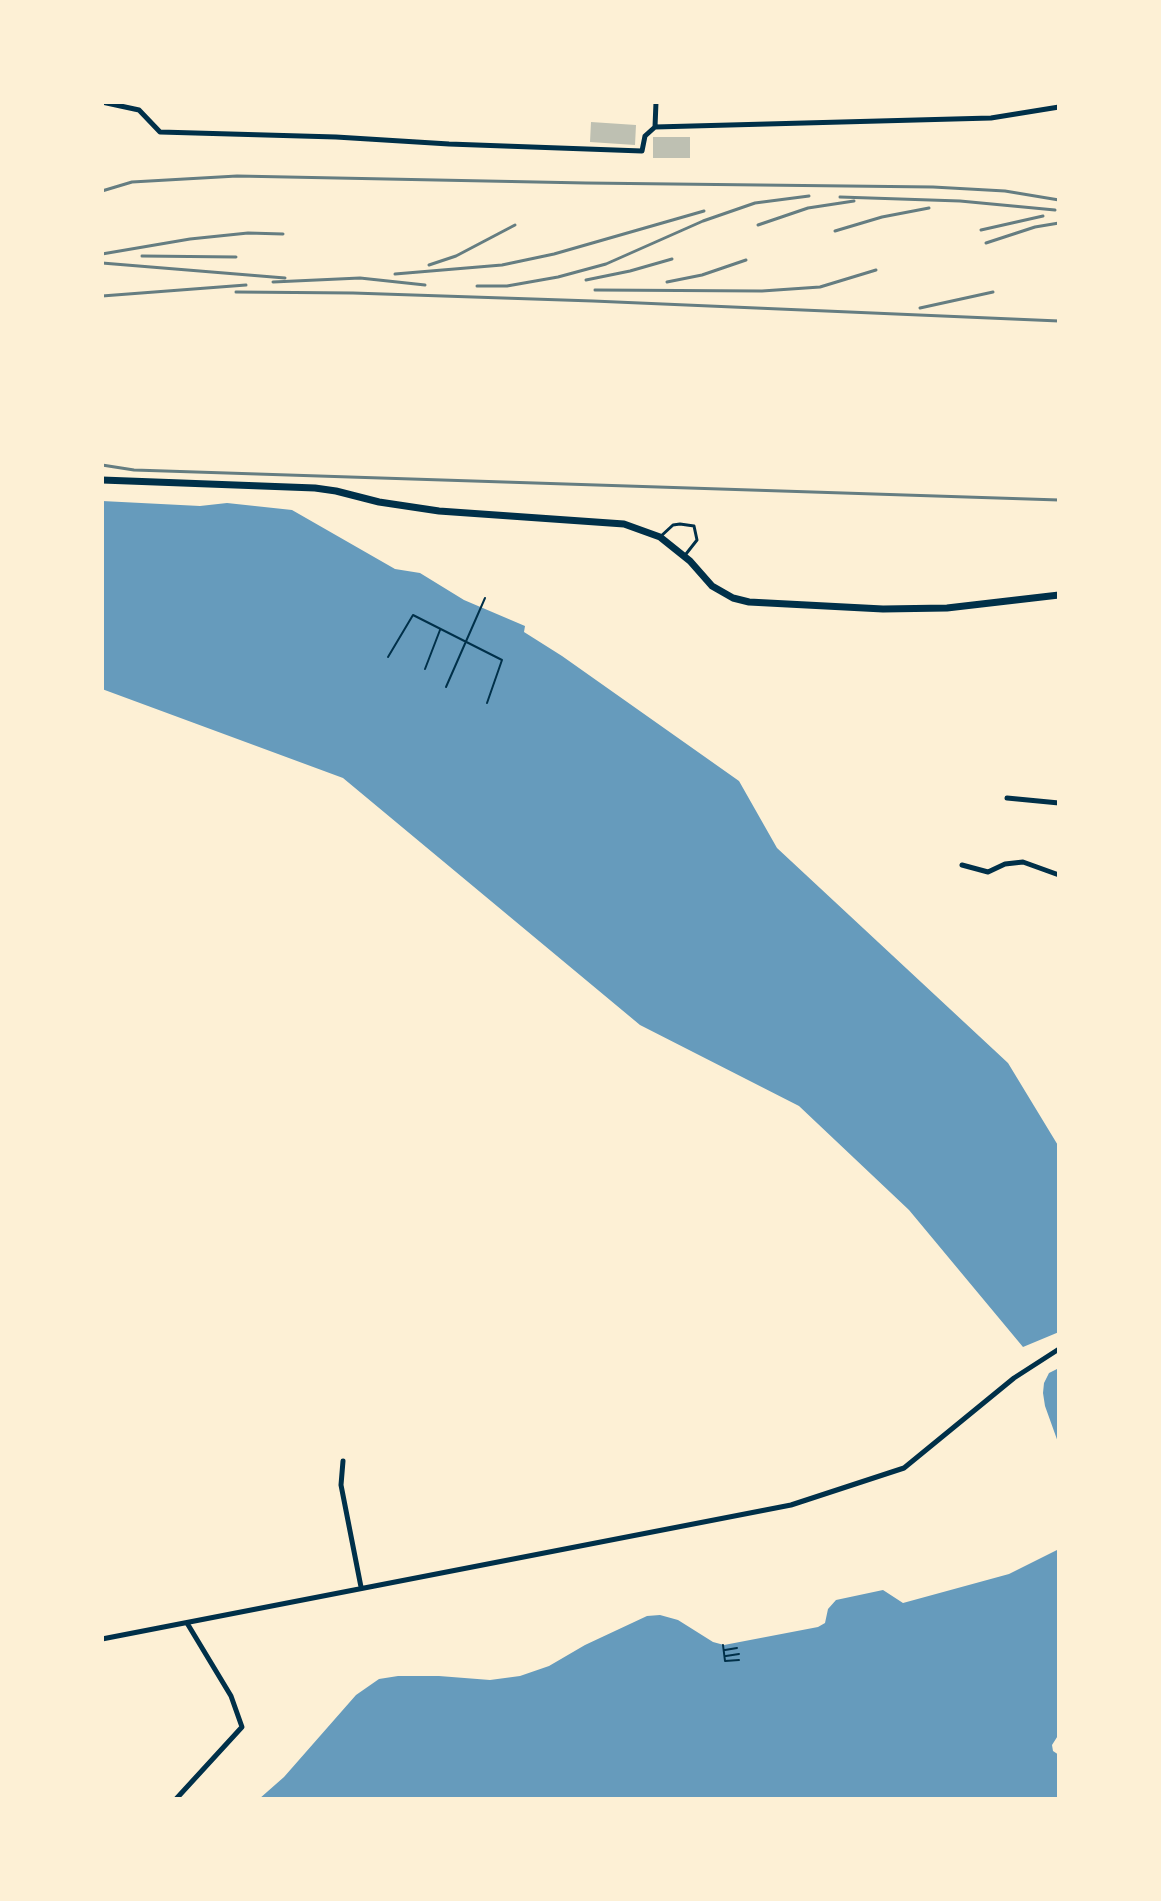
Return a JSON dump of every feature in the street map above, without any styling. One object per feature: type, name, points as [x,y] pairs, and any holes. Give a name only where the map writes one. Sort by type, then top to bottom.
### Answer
[{"type":"main road","points":[[102,480],[315,488],[439,511],[624,524],[660,537],[721,592],[749,602],[883,609],[947,608],[1059,595]]},
{"type":"street","points":[[102,102],[139,110],[160,132],[642,151],[645,136],[655,127],[991,118],[1059,107]]},
{"type":"street","points":[[139,102],[139,110]]},
{"type":"street","points":[[655,127],[656,102]]},
{"type":"street","points":[[1040,102],[1042,110]]},
{"type":"street","points":[[1007,798],[1059,803]]},
{"type":"street","points":[[962,865],[988,872],[1005,864],[1023,862],[1059,875]]},
{"type":"street","points":[[102,1639],[791,1505],[904,1468],[1014,1378],[1058,1349]]},
{"type":"street","points":[[343,1461],[341,1485],[361,1587]]},
{"type":"street","points":[[176,1799],[242,1727],[231,1696],[187,1623]]},
{"type":"lane","points":[[660,537],[673,525],[694,526],[697,540],[684,557]]},
{"type":"path","points":[[446,687],[485,598]]},
{"type":"path","points":[[388,657],[413,615],[502,660],[487,703]]},
{"type":"path","points":[[425,669],[440,629]]},
{"type":"path","points":[[723,1645],[725,1661],[739,1660]]},
{"type":"path","points":[[724,1650],[737,1648]]},
{"type":"path","points":[[725,1656],[739,1654]]},
{"type":"water","points":[[102,501],[200,506],[227,503],[292,510],[395,569],[420,573],[464,600],[525,626],[524,632],[739,781],[777,848],[1008,1063],[1059,1147],[1059,1332],[1023,1347],[909,1210],[799,1106],[640,1025],[343,778],[102,689]]},
{"type":"water","points":[[1059,1368],[1059,1445],[1043,1393],[1049,1373]]},
{"type":"water","points":[[1059,1549],[1059,1734],[1052,1745],[1053,1751],[1059,1755],[1059,1799],[259,1799],[284,1777],[356,1695],[379,1679],[439,1676],[490,1680],[520,1676],[549,1666],[647,1616],[660,1615],[678,1620],[713,1642],[724,1645],[818,1627],[825,1623],[828,1609],[836,1600],[883,1590],[903,1603],[1009,1574]]},
{"type":"building","points":[[591,122],[636,125],[635,145],[590,142]]},
{"type":"building","points":[[653,137],[690,137],[690,158],[653,158]]},
{"type":"railway","points":[[102,191],[132,182],[237,176],[933,187],[1005,191],[1059,200]]},
{"type":"railway","points":[[477,286],[507,286],[606,264],[703,221],[755,203],[809,196]]},
{"type":"railway","points":[[840,197],[960,201],[1055,210]]},
{"type":"railway","points":[[758,225],[808,208],[854,201]]},
{"type":"railway","points":[[835,231],[882,217],[929,208]]},
{"type":"railway","points":[[395,274],[502,265],[554,254],[704,211]]},
{"type":"railway","points":[[981,230],[1043,216]]},
{"type":"railway","points":[[986,243],[1035,227],[1059,223]]},
{"type":"railway","points":[[429,265],[456,256],[515,225]]},
{"type":"railway","points":[[102,254],[190,239],[248,233],[283,234]]},
{"type":"railway","points":[[142,256],[236,257]]},
{"type":"railway","points":[[586,280],[672,259]]},
{"type":"railway","points":[[667,282],[702,275],[746,260]]},
{"type":"railway","points":[[102,263],[285,278]]},
{"type":"railway","points":[[595,290],[762,291],[820,287],[876,270]]},
{"type":"railway","points":[[273,282],[360,278],[425,285]]},
{"type":"railway","points":[[102,296],[246,285]]},
{"type":"railway","points":[[236,292],[593,301],[1059,321]]},
{"type":"railway","points":[[920,308],[993,292]]},
{"type":"railway","points":[[102,465],[134,470],[1059,500]]}]
